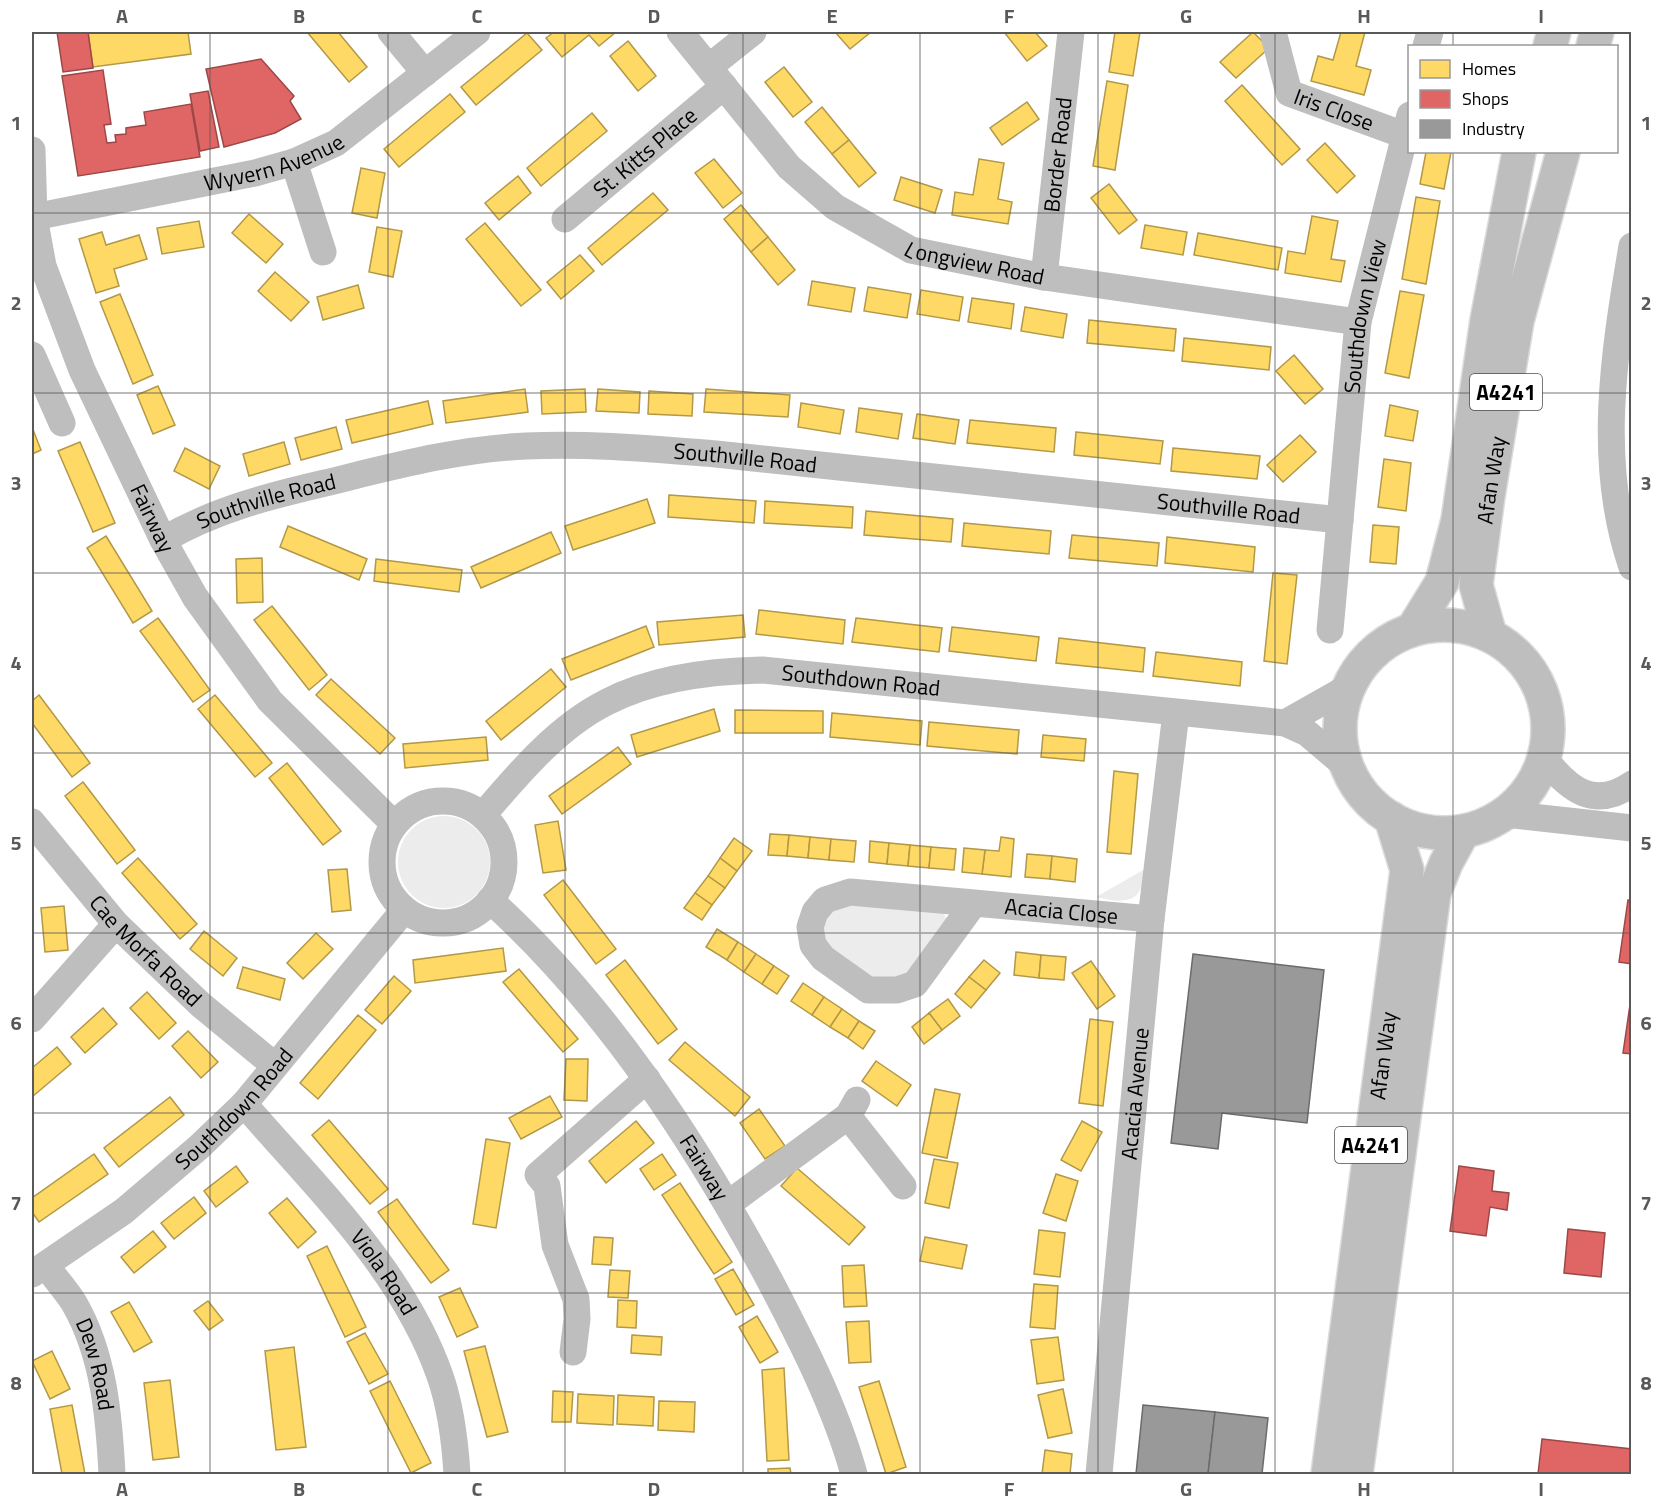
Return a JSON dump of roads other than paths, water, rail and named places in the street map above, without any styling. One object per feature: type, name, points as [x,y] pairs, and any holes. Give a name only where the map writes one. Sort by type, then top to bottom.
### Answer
[{"type":"main road","name":"Afan Way","points":[[1413,629],[1442,582],[1458,520],[1487,320],[1519,153]]},
{"type":"main road","name":"Afan Way","points":[[1490,635],[1476,585],[1488,496],[1517,321],[1563,153]]},
{"type":"main road","points":[[1452,624],[1490,635],[1511,648],[1528,666],[1540,687],[1548,727],[1545,759],[1530,790],[1505,814],[1485,825],[1463,832],[1438,833],[1413,829],[1390,818],[1372,804],[1357,787],[1346,766],[1340,727],[1347,688],[1359,668],[1374,651],[1392,638],[1413,629],[1452,624]]},
{"type":"main road","name":"Afan Way","points":[[1328,1474],[1407,870],[1390,818]]},
{"type":"main road","name":"Afan Way","points":[[1356,1474],[1434,893],[1446,863],[1463,832]]},
{"type":"street","points":[[391,32],[425,73]]},
{"type":"street","name":"Wyvern Avenue","points":[[34,217],[255,173],[294,162],[336,143],[477,32]]},
{"type":"street","name":"Longview Road","points":[[680,32],[789,167],[835,207],[910,250],[1044,277],[1358,322]]},
{"type":"street","name":"St. Kitts Place","points":[[565,219],[716,77],[753,32]]},
{"type":"street","name":"Border Road","points":[[1044,277],[1071,32]]},
{"type":"street","name":"Iris Close","points":[[1273,32],[1289,93],[1407,125]]},
{"type":"street","name":"Southdown View","points":[[1330,630],[1358,322],[1407,125]]},
{"type":"street","name":"Fairway","points":[[32,150],[34,217],[43,266],[82,370],[163,540],[195,597],[270,701],[394,824]]},
{"type":"street","points":[[294,162],[323,252]]},
{"type":"street","points":[[1632,246],[1617,331],[1622,380],[1610,443],[1616,510],[1632,567]]},
{"type":"street","points":[[32,355],[38,385],[63,423]]},
{"type":"street","name":"Southville Road","points":[[163,540],[203,519],[265,496],[424,459],[524,446],[614,446],[716,454],[1340,520]]},
{"type":"street","name":"Southdown Road","points":[[483,816],[525,767],[572,725],[606,702],[640,689],[686,677],[731,671],[762,670],[1285,723],[1307,733],[1346,766]]},
{"type":"street","points":[[1285,723],[1347,688]]},
{"type":"street","name":"Acacia Avenue","points":[[1099,1474],[1151,919],[1176,713]]},
{"type":"street","points":[[1545,759],[1559,777],[1575,790],[1590,795],[1607,796],[1632,784]]},
{"type":"street","points":[[444,800],[471,807],[483,816],[500,841],[504,856],[503,872],[490,900],[465,919],[449,923],[434,922],[404,910],[393,898],[382,869],[384,845],[394,824],[416,806],[444,800]]},
{"type":"street","points":[[1505,814],[1632,828]]},
{"type":"street","name":"Cae Morfa Road","points":[[32,822],[116,924],[201,1005],[274,1065]]},
{"type":"street","name":"Acacia Close","points":[[974,903],[915,984],[897,990],[868,990],[823,958],[813,945],[810,927],[815,912],[825,900],[850,892],[974,903],[1151,919]]},
{"type":"street","name":"Fairway","points":[[490,900],[547,956],[647,1079],[728,1204],[819,1378],[854,1474]]},
{"type":"street","name":"Southdown Road","points":[[39,1270],[124,1211],[199,1147],[244,1104],[404,910]]},
{"type":"street","points":[[32,1019],[116,924]]},
{"type":"street","points":[[573,1352],[577,1319],[576,1299],[555,1245],[547,1186],[538,1175],[647,1079]]},
{"type":"street","name":"Viola Road","points":[[244,1104],[373,1254],[410,1312],[440,1376],[456,1444],[457,1474]]},
{"type":"street","points":[[728,1204],[853,1108],[903,1186]]},
{"type":"street","name":"Dew Road","points":[[39,1270],[73,1302],[92,1341],[102,1377],[110,1432],[112,1474]]}]
